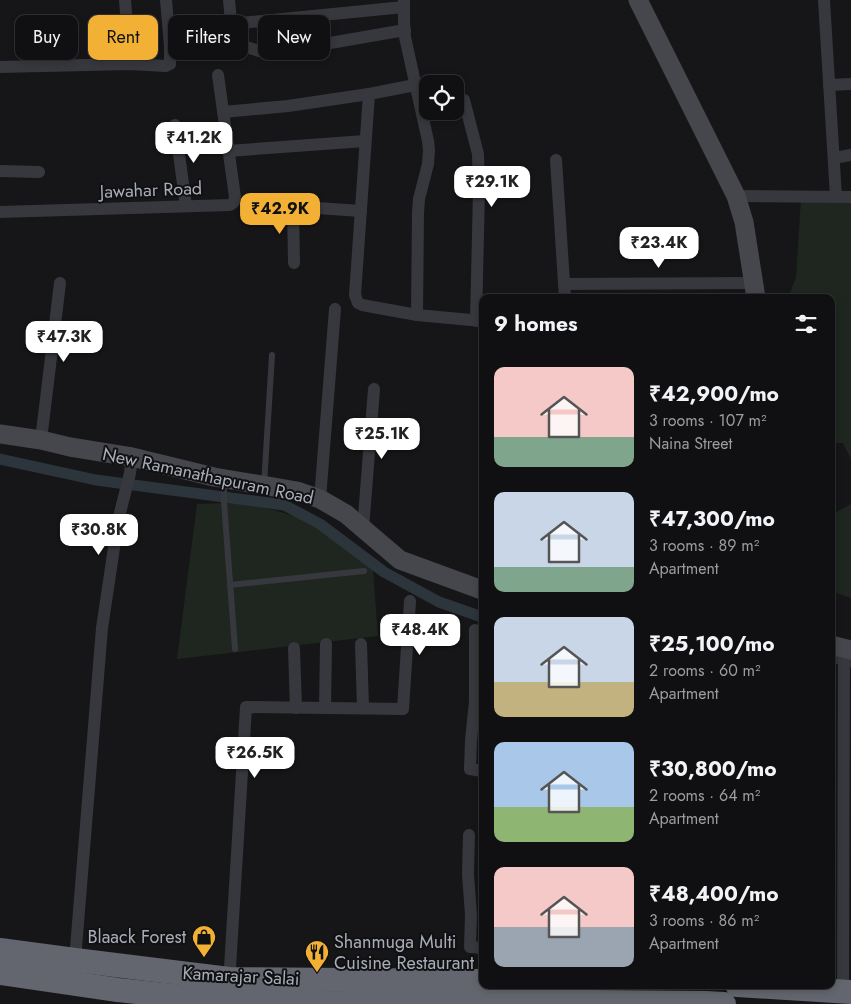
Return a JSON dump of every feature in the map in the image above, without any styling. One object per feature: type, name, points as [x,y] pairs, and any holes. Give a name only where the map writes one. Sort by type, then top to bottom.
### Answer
[{"type":"highway","name":"Kamarajar Salai","points":[[0,950],[229,979],[398,996]]},
{"type":"highway","name":"Kamarajar Salai","points":[[0,973],[228,1003],[485,993],[724,1004]]},
{"type":"highway","points":[[805,989],[847,992]]},
{"type":"main road","points":[[638,0],[736,196],[744,222],[755,290]]},
{"type":"main road","name":"New Ramanathapuram Road","points":[[0,434],[41,440],[131,465],[214,477],[224,485],[264,486],[297,492],[320,500],[346,514],[400,560],[479,589]]},
{"type":"street","points":[[125,0],[130,64]]},
{"type":"street","points":[[166,0],[168,23]]},
{"type":"street","points":[[229,0],[230,15]]},
{"type":"street","points":[[824,0],[836,197]]},
{"type":"street","points":[[248,22],[404,3],[405,30],[429,150],[428,164],[419,199],[418,315]]},
{"type":"street","points":[[248,48],[259,51],[307,46],[405,30]]},
{"type":"street","points":[[0,67],[130,64],[166,66],[170,64],[170,60]]},
{"type":"street","name":"Jawahar Road","points":[[0,212],[230,205],[234,202],[235,198],[218,75]]},
{"type":"street","points":[[829,86],[851,84]]},
{"type":"street","points":[[224,112],[288,106],[416,85]]},
{"type":"street","points":[[369,94],[355,295],[358,303],[418,315],[479,321],[478,154],[464,100]]},
{"type":"street","points":[[175,125],[186,206]]},
{"type":"street","points":[[228,150],[365,141]]},
{"type":"street","points":[[834,158],[851,155]]},
{"type":"street","points":[[556,160],[565,294]]},
{"type":"street","points":[[0,171],[39,172]]},
{"type":"street","points":[[736,196],[851,197]]},
{"type":"street","points":[[259,204],[361,211]]},
{"type":"street","points":[[293,206],[294,263]]},
{"type":"street","points":[[41,440],[60,283]]},
{"type":"street","points":[[564,284],[755,290]]},
{"type":"street","points":[[320,500],[335,308]]},
{"type":"street","points":[[363,529],[374,389]]},
{"type":"street","points":[[75,960],[102,628],[118,521],[131,465]]},
{"type":"street","points":[[228,1003],[246,707],[402,709],[410,601]]},
{"type":"street","points":[[475,630],[475,702],[470,769],[479,770]]},
{"type":"street","points":[[325,708],[326,644]]},
{"type":"street","points":[[361,644],[363,708]]},
{"type":"street","points":[[294,648],[296,708]]},
{"type":"street","points":[[843,654],[847,992]]},
{"type":"street","points":[[470,835],[468,874],[471,916],[470,947],[479,948]]},
{"type":"lane","points":[[264,486],[272,355]]},
{"type":"lane","points":[[224,485],[235,649]]},
{"type":"lane","points":[[230,585],[364,571]]},
{"type":"shaded area","points":[[851,197],[851,459],[843,443],[835,443],[835,294],[790,294],[796,277],[801,199]]},
{"type":"shaded area","points":[[197,504],[243,504],[285,513],[317,526],[342,544],[373,570],[378,636],[177,659]]},
{"type":"shaded area","points":[[851,504],[851,598],[835,592],[835,513]]},
{"type":"waterway","points":[[0,459],[96,480],[284,505],[320,524],[384,572],[439,602],[479,616]]},
{"type":"waterway","points":[[835,658],[851,662]]},
{"type":"place","name":"Blaack Forest","points":[[204,958]]},
{"type":"place","name":"Shanmuga Multi Cuisine Restaurant","points":[[317,973]]}]
